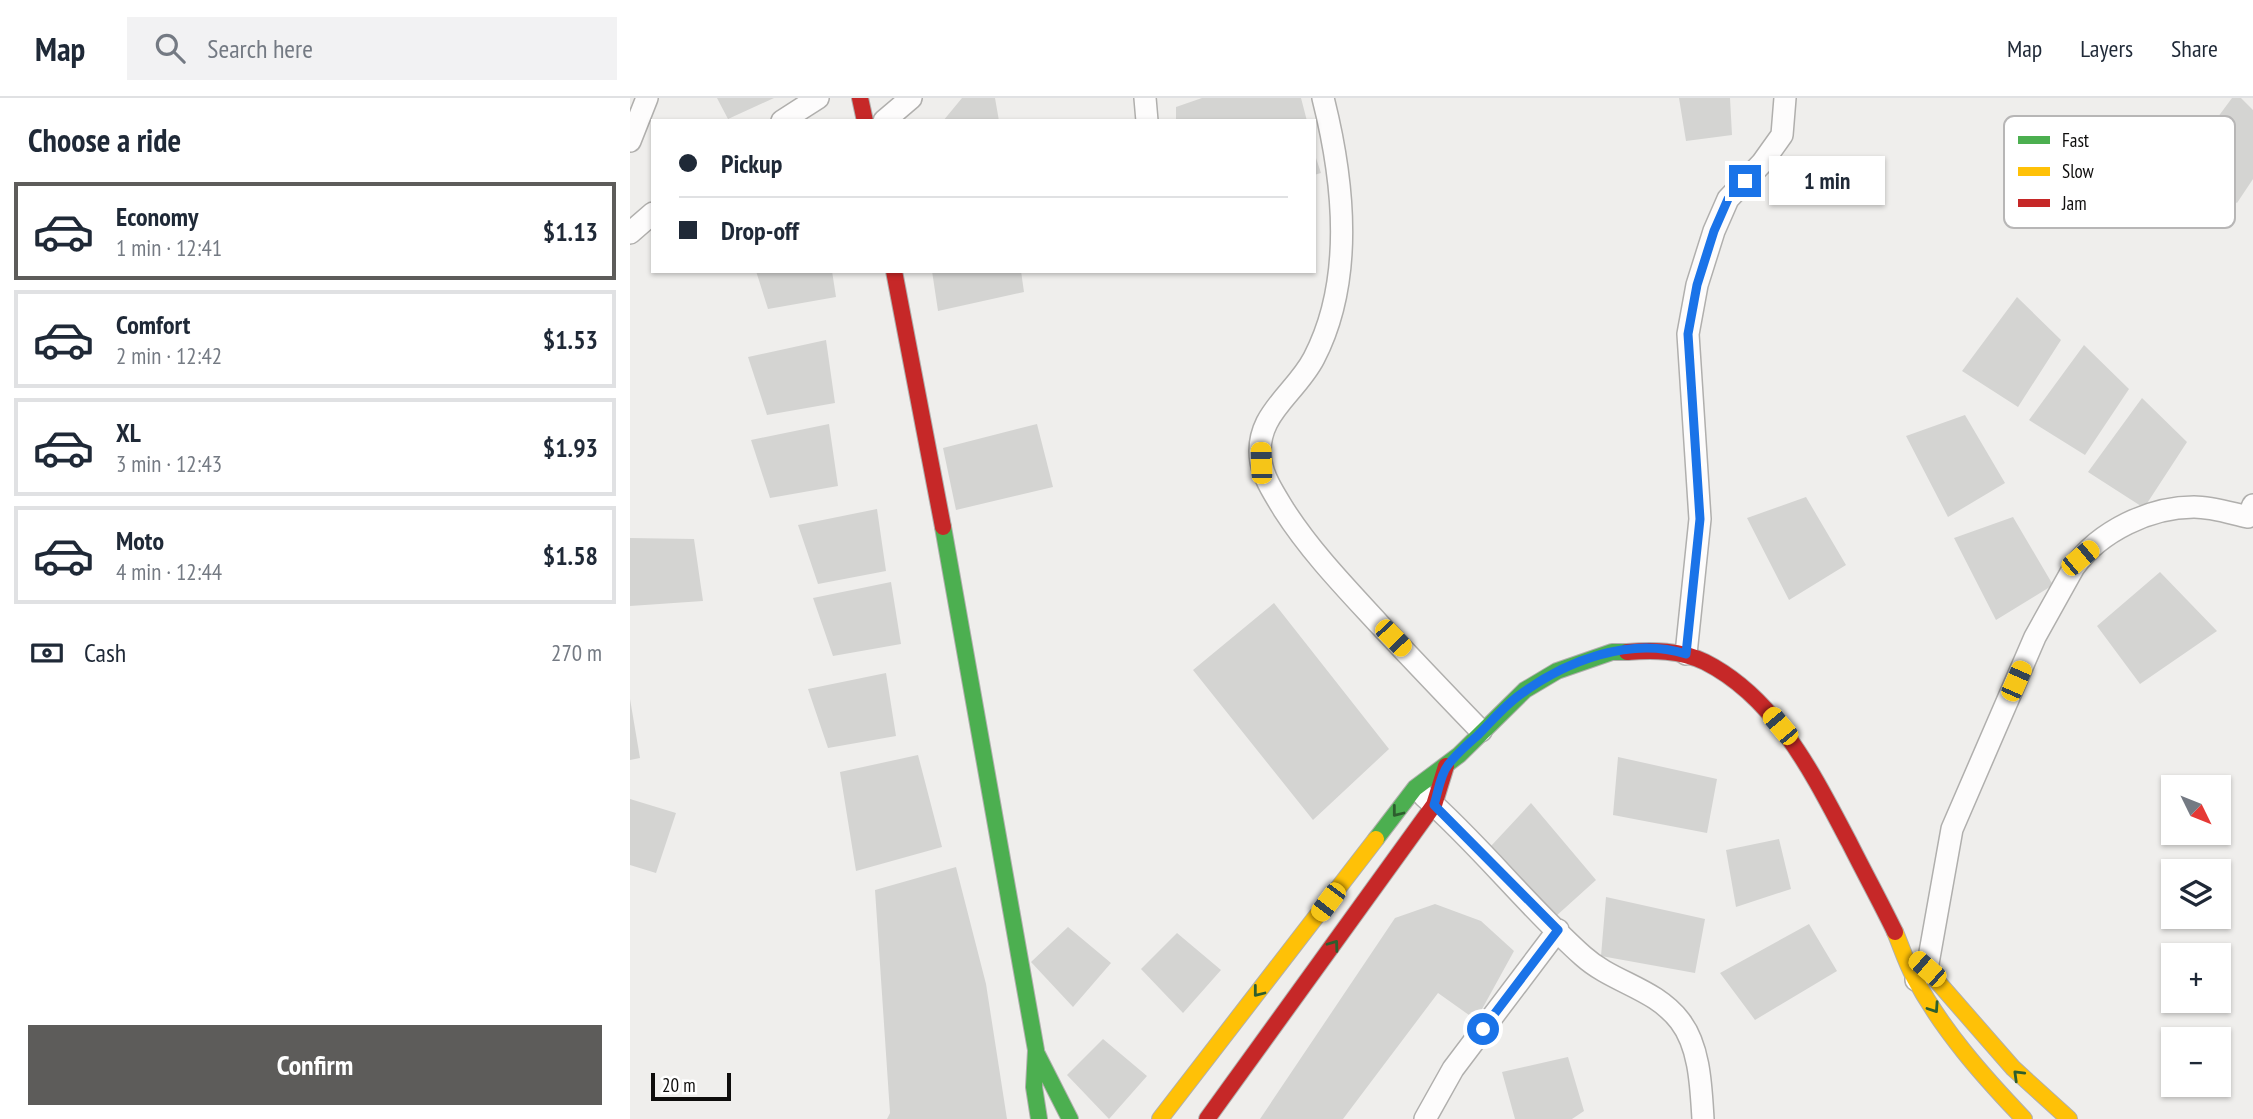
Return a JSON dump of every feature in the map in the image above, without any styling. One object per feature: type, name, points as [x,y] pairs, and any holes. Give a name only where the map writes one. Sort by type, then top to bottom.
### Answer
[{"type":"main road","points":[[860,98],[865,119]]},
{"type":"main road","points":[[894,273],[933,470],[1036,1051],[1034,1087],[1039,1119]]},
{"type":"main road","points":[[1160,1119],[1415,788],[1446,766],[1519,695],[1555,672],[1591,657],[1647,648],[1686,654],[1723,672],[1755,697],[1792,741],[1821,786],[1902,948],[1922,975],[1987,1081],[2024,1119]]},
{"type":"main road","points":[[1207,1119],[1434,805],[1446,766]]},
{"type":"main road","points":[[1922,975],[2007,1064],[2044,1100],[2069,1119]]},
{"type":"main road","points":[[1036,1051],[1070,1119]]},
{"type":"street","points":[[630,141],[647,98]]},
{"type":"street","points":[[785,119],[818,98]]},
{"type":"street","points":[[886,119],[911,98]]},
{"type":"street","points":[[1145,98],[1147,119]]},
{"type":"street","points":[[1323,98],[1335,159],[1339,199],[1342,246],[1338,284],[1314,359],[1266,419],[1260,441],[1261,463],[1270,488],[1322,564],[1481,732]]},
{"type":"street","points":[[1686,654],[1700,519],[1688,334],[1697,285],[1714,231],[1728,199],[1762,163],[1782,135],[1785,98]]},
{"type":"street","points":[[630,233],[651,215]]},
{"type":"street","points":[[1922,975],[1952,829],[2035,637],[2080,558],[2106,536],[2130,521],[2193,507],[2251,514]]},
{"type":"street","points":[[1415,788],[1602,972],[1647,992],[1666,1006],[1681,1023],[1696,1057],[1703,1119]]},
{"type":"street","points":[[1425,1119],[1453,1069],[1558,930]]},
{"type":"building","points":[[717,98],[774,98],[728,119]]},
{"type":"building","points":[[962,98],[995,98],[999,119],[945,119]]},
{"type":"building","points":[[1202,98],[1301,98],[1306,119],[1176,119],[1176,107]]},
{"type":"building","points":[[1679,98],[1730,98],[1732,135],[1686,141]]},
{"type":"building","points":[[2232,98],[2241,98],[2253,110],[2253,179],[2237,203],[2235,116],[2219,116]]},
{"type":"building","points":[[1316,158],[1321,173],[1316,174]]},
{"type":"building","points":[[757,273],[832,273],[836,297],[768,309]]},
{"type":"building","points":[[932,273],[1021,273],[1024,292],[938,311]]},
{"type":"building","points":[[2017,297],[2061,340],[2018,407],[1962,371]]},
{"type":"building","points":[[826,340],[835,403],[767,415],[748,357]]},
{"type":"building","points":[[2084,345],[2129,389],[2085,455],[2029,420]]},
{"type":"building","points":[[2142,398],[2187,442],[2144,508],[2088,472]]},
{"type":"building","points":[[1965,415],[2005,483],[1948,517],[1906,436]]},
{"type":"building","points":[[829,424],[838,486],[770,498],[751,440]]},
{"type":"building","points":[[1037,424],[1053,487],[956,510],[943,448]]},
{"type":"building","points":[[1806,497],[1846,565],[1789,600],[1747,518]]},
{"type":"building","points":[[877,509],[886,571],[818,584],[798,525]]},
{"type":"building","points":[[2013,517],[2053,585],[1996,620],[1954,538]]},
{"type":"building","points":[[630,538],[694,539],[703,601],[630,606]]},
{"type":"building","points":[[2160,572],[2217,631],[2140,684],[2097,626]]},
{"type":"building","points":[[891,582],[901,644],[833,656],[813,598]]},
{"type":"building","points":[[1274,603],[1389,749],[1313,820],[1193,670]]},
{"type":"building","points":[[886,673],[896,736],[828,748],[808,689]]},
{"type":"building","points":[[630,699],[640,758],[630,760]]},
{"type":"building","points":[[918,755],[942,847],[856,871],[840,772]]},
{"type":"building","points":[[1618,757],[1717,779],[1707,833],[1613,815]]},
{"type":"building","points":[[630,799],[676,813],[656,873],[630,865]]},
{"type":"building","points":[[1531,803],[1596,880],[1555,917],[1491,846]]},
{"type":"building","points":[[1779,839],[1791,889],[1736,907],[1726,850]]},
{"type":"building","points":[[956,867],[986,984],[1007,1119],[887,1119],[890,1113],[875,890]]},
{"type":"building","points":[[1606,897],[1705,919],[1695,973],[1601,956]]},
{"type":"building","points":[[1435,904],[1481,921],[1514,951],[1476,1020],[1438,993],[1343,1119],[1260,1119],[1395,918]]},
{"type":"building","points":[[1809,924],[1837,971],[1755,1020],[1720,973]]},
{"type":"building","points":[[1068,927],[1111,963],[1073,1007],[1031,962]]},
{"type":"building","points":[[1177,933],[1221,970],[1183,1013],[1141,969]]},
{"type":"building","points":[[1103,1039],[1147,1076],[1109,1119],[1067,1075]]},
{"type":"building","points":[[1568,1057],[1584,1111],[1572,1119],[1515,1119],[1502,1072]]},
{"type":"traffic: fast","points":[[943,527],[1036,1050],[1034,1087],[1039,1119]]},
{"type":"traffic: fast","points":[[1376,839],[1415,788],[1459,755],[1525,690],[1557,671],[1612,652],[1627,652]]},
{"type":"traffic: fast","points":[[1037,1054],[1070,1119]]},
{"type":"traffic: slow","points":[[1160,1119],[1376,839]]},
{"type":"traffic: slow","points":[[1895,932],[1911,971],[1937,1016],[1979,1069],[2024,1119]]},
{"type":"traffic: slow","points":[[1930,973],[2013,1068],[2069,1119]]},
{"type":"traffic: jam","points":[[860,98],[865,119]]},
{"type":"traffic: jam","points":[[894,273],[943,527]]},
{"type":"traffic: jam","points":[[1627,652],[1666,652],[1696,658],[1730,677],[1752,696],[1772,717],[1806,765],[1895,932]]},
{"type":"traffic: jam","points":[[1207,1119],[1434,805],[1446,766]]},
{"type":"route","points":[[1483,1029],[1558,930],[1434,805],[1446,766],[1519,695],[1555,672],[1591,657],[1614,652],[1647,648],[1686,654],[1700,519],[1688,334],[1697,285],[1714,231],[1728,199],[1745,181]]}]
